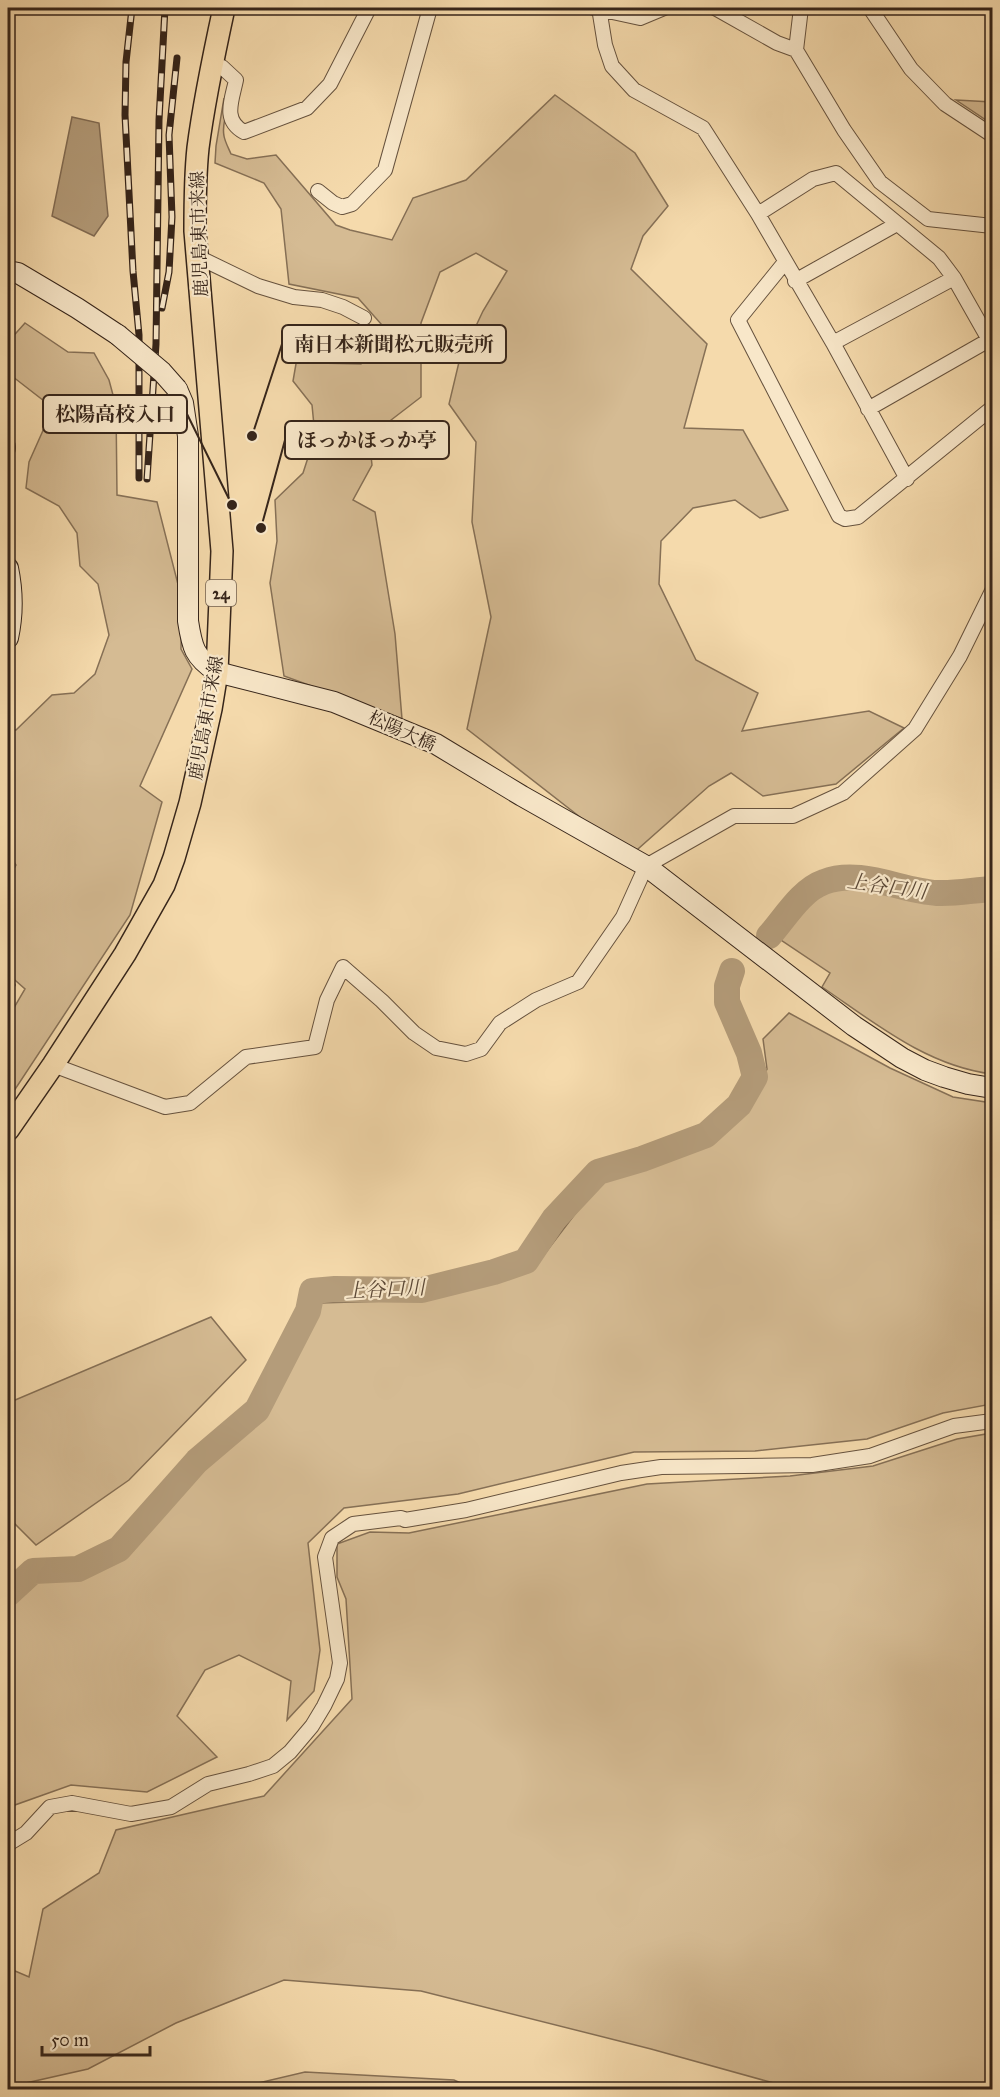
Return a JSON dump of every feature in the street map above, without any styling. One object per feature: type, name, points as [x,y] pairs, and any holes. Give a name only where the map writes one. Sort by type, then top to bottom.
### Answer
[{"type":"main road","name":"鹿児島東市来線","points":[[8,1130],[125,954],[164,885],[190,803],[217,672],[222,551],[198,257],[195,186],[198,148],[224,8]]},
{"type":"street","points":[[212,66],[222,67],[236,80],[230,118],[235,127],[244,132],[258,127],[307,108],[330,84],[369,8]]},
{"type":"street","points":[[318,191],[342,207],[352,204],[386,170],[430,8]]},
{"type":"street","points":[[664,8],[640,18],[597,8],[612,66],[634,90],[703,128],[758,214],[833,343],[907,478]]},
{"type":"street","points":[[715,8],[777,43],[796,50]]},
{"type":"street","points":[[801,8],[796,50],[844,130],[880,182],[928,219],[993,226]]},
{"type":"street","points":[[870,8],[911,69],[945,104],[993,135]]},
{"type":"street","points":[[758,214],[813,179],[836,173],[939,258],[954,278],[991,343],[868,409]]},
{"type":"street","points":[[795,281],[897,224]]},
{"type":"street","points":[[198,257],[258,286],[294,297],[322,300],[343,307],[364,318]]},
{"type":"street","points":[[785,262],[738,320],[839,516],[845,519],[855,519],[993,408]]},
{"type":"street","points":[[8,271],[18,273],[118,335],[162,372],[177,388],[183,403],[188,436],[188,621],[190,640],[204,664],[217,672]]},
{"type":"street","points":[[833,343],[954,278]]},
{"type":"street","points":[[8,568],[12,589],[11,624],[8,638]]},
{"type":"street","points":[[52,1065],[165,1107],[190,1103],[246,1057],[315,1047],[327,1000],[344,967],[414,1033],[436,1048],[466,1054],[481,1048],[500,1023],[536,1000],[578,982],[623,917],[646,866],[734,816],[793,816],[843,793],[915,729],[960,656],[993,591]]},
{"type":"street","name":"松陽大橋","points":[[217,672],[334,702],[436,744],[646,866],[854,1026],[902,1058],[944,1077],[993,1088]]},
{"type":"street","points":[[8,1844],[26,1833],[50,1807],[72,1803],[131,1814],[171,1807],[208,1784],[273,1766],[290,1752],[312,1726],[337,1679],[340,1663],[325,1557],[332,1538],[353,1524],[401,1518],[405,1520],[466,1510],[621,1473],[662,1467],[812,1466],[870,1456],[954,1426],[993,1421]]},
{"type":"shaded area","points":[[555,95],[635,153],[668,206],[643,236],[631,269],[707,344],[684,428],[743,430],[788,510],[760,518],[735,500],[693,508],[661,541],[659,584],[696,660],[758,693],[742,731],[869,711],[904,728],[836,784],[763,796],[731,773],[709,786],[630,856],[467,729],[491,617],[472,522],[476,442],[449,404],[459,362],[483,311],[507,271],[476,253],[440,272],[421,323],[421,397],[369,437],[372,465],[353,500],[375,512],[395,634],[402,719],[284,676],[270,583],[277,541],[275,500],[303,473],[315,436],[312,405],[293,381],[297,358],[317,363],[361,364],[382,325],[358,298],[289,284],[281,209],[264,183],[215,163],[224,98],[226,109],[224,136],[231,154],[247,159],[276,155],[336,225],[392,240],[413,198],[466,180]]},
{"type":"shaded area","points":[[956,100],[992,102],[992,124]]},
{"type":"shaded area","points":[[72,117],[99,123],[108,216],[94,236],[52,216]]},
{"type":"shaded area","points":[[25,323],[68,352],[94,353],[109,380],[116,406],[117,495],[157,502],[182,600],[181,649],[192,669],[140,786],[162,802],[130,915],[8,1100],[8,1018],[25,989],[8,974],[8,879],[16,865],[8,853],[8,730],[16,730],[52,695],[74,693],[95,674],[109,635],[98,584],[80,566],[77,533],[59,506],[26,488],[29,462],[53,408],[8,373],[8,342]]},
{"type":"shaded area","points":[[847,884],[935,898],[992,897],[992,1074],[945,1062],[882,1028],[822,987],[830,973],[778,938],[805,905],[823,889]]},
{"type":"shaded area","points":[[789,1013],[890,1068],[953,1097],[992,1103],[992,1404],[943,1413],[867,1439],[755,1451],[634,1452],[458,1494],[344,1508],[308,1543],[320,1650],[314,1691],[287,1720],[291,1681],[239,1655],[205,1670],[177,1716],[217,1757],[147,1792],[71,1785],[15,1805],[8,1814],[8,1603],[33,1582],[81,1577],[126,1555],[207,1465],[270,1409],[318,1303],[423,1300],[533,1269],[601,1180],[705,1144],[743,1116],[767,1069],[763,1039]]},
{"type":"shaded area","points":[[211,1317],[246,1360],[129,1480],[36,1545],[8,1517],[8,1403]]},
{"type":"shaded area","points":[[992,1433],[992,2089],[795,2089],[651,2049],[421,1991],[284,1980],[176,2023],[88,2069],[8,2087],[8,1968],[29,1977],[43,1909],[99,1873],[116,1830],[264,1796],[352,1699],[346,1599],[337,1577],[337,1544],[370,1532],[409,1533],[647,1484],[790,1476],[873,1466],[957,1439]]},
{"type":"shaded area","points":[[305,2072],[454,2080],[474,2089],[233,2089]]},
{"type":"waterway","name":"上谷口川","points":[[769,936],[808,891],[824,882],[838,878],[866,879],[937,893],[992,889]]},
{"type":"waterway","name":"上谷口川","points":[[8,1594],[33,1571],[78,1569],[119,1549],[197,1461],[257,1410],[308,1311],[312,1291],[422,1290],[494,1272],[526,1261],[554,1219],[598,1172],[642,1159],[706,1135],[739,1105],[755,1077],[749,1053],[727,1002],[727,986],[732,971]]},
{"type":"railway","points":[[132,8],[126,62],[125,115],[133,271],[139,335],[139,478]]},
{"type":"railway","points":[[147,479],[156,344],[159,120],[165,8]]},
{"type":"railway","points":[[162,308],[169,272],[172,217],[169,135],[177,58]]},
{"type":"railway","points":[[8,992],[12,985]]},
{"type":"place","name":"南日本新聞松元販売所","points":[[252,436]]},
{"type":"place","name":"松陽高校入口","points":[[232,505]]},
{"type":"place","name":"ほっかほっか亭","points":[[261,528]]}]
